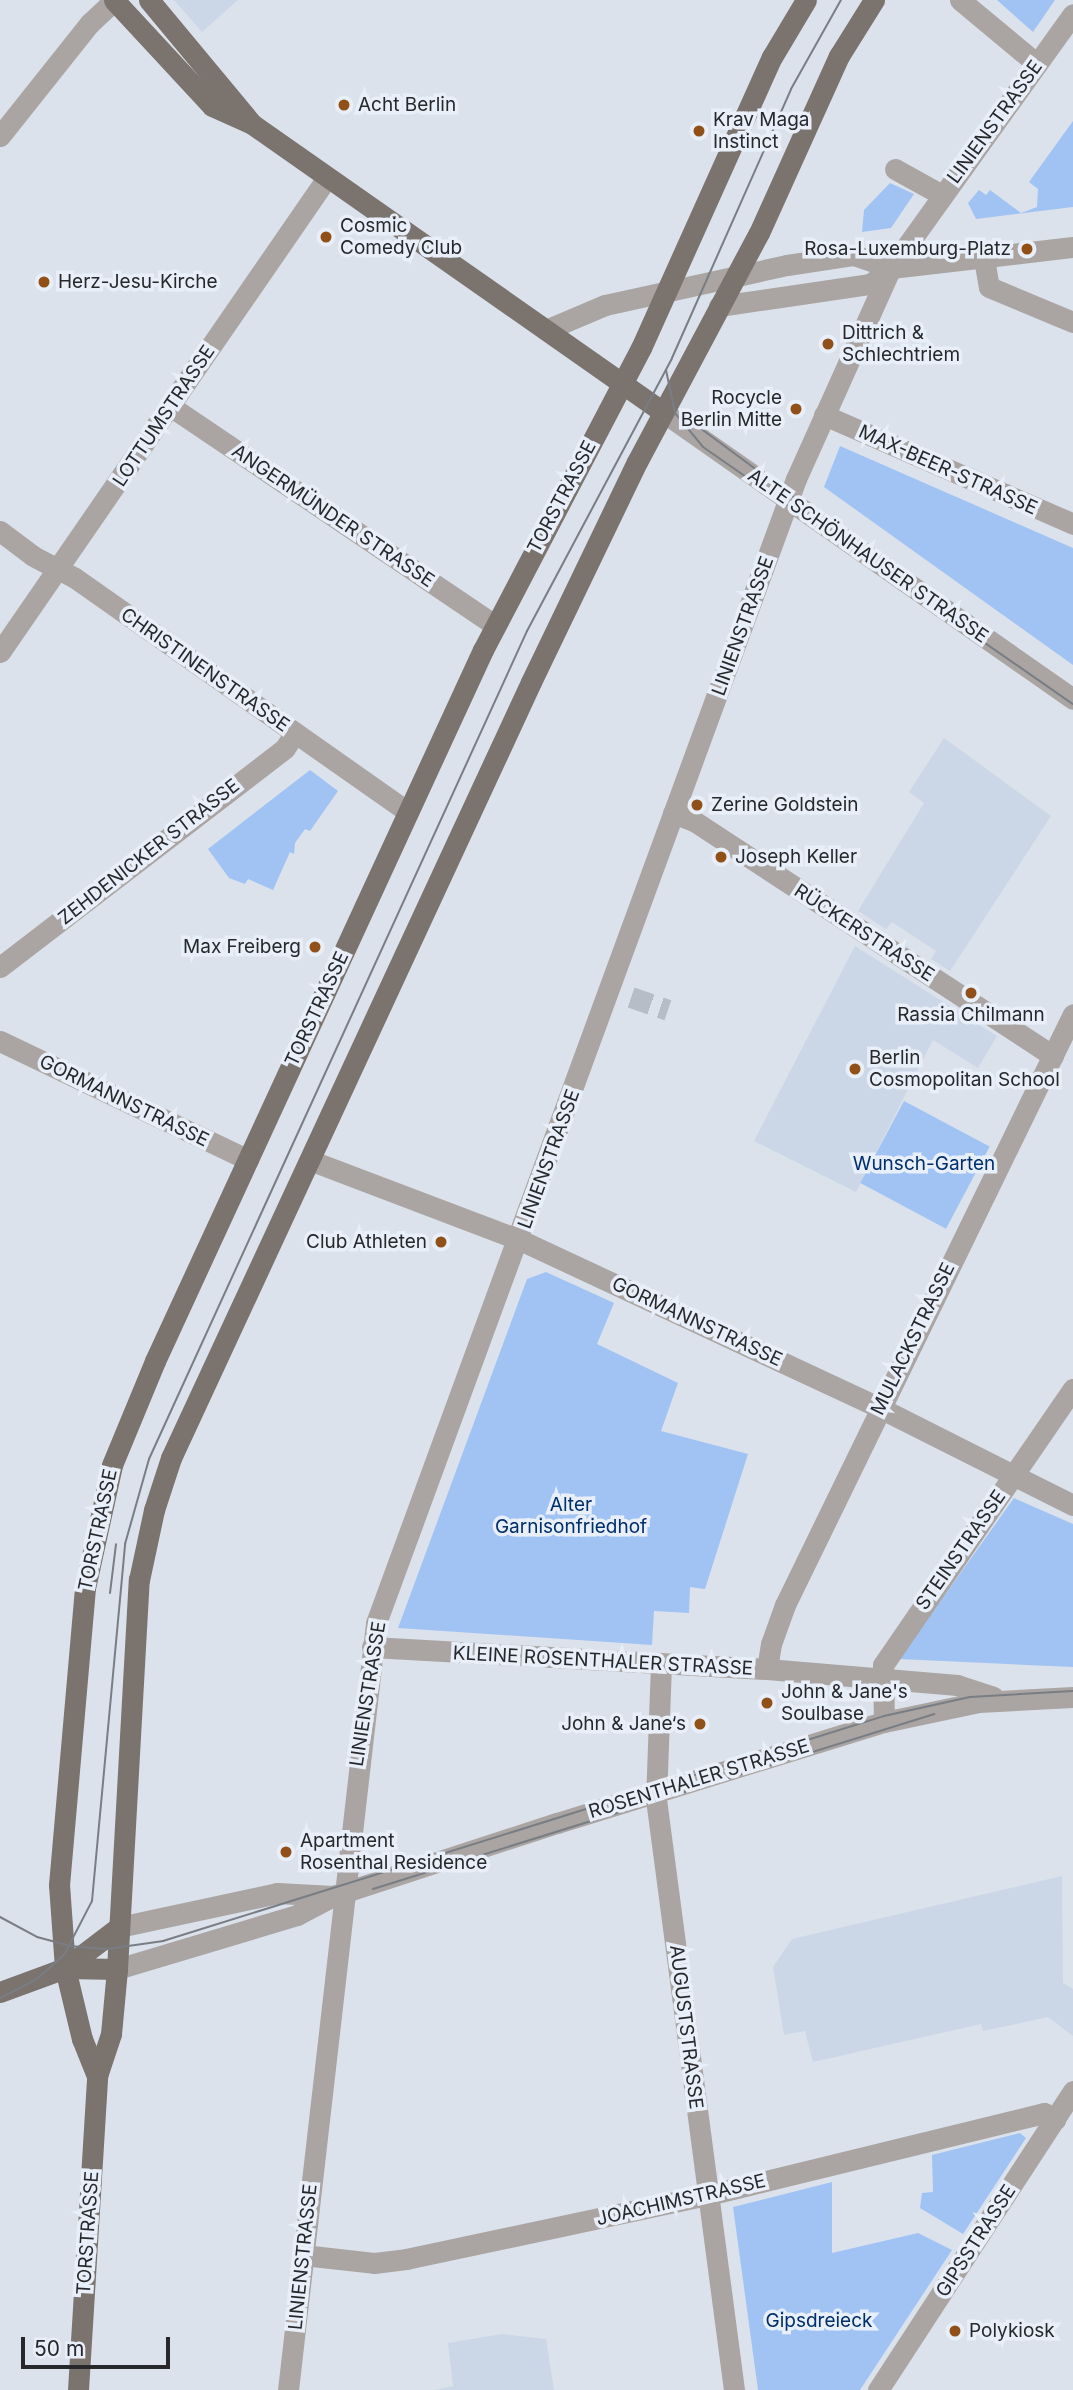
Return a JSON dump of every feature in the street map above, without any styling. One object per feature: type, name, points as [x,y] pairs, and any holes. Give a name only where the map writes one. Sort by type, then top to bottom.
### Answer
[{"type":"main road","points":[[114,0],[212,106],[252,124],[326,179],[663,412]]},
{"type":"main road","points":[[149,0],[252,124]]},
{"type":"main road","name":"TORSTRASSE","points":[[97,2076],[82,2039],[65,1968],[59,1885],[85,1588],[100,1508],[112,1464],[155,1361],[495,625],[622,384],[667,291],[772,57],[806,0]]},
{"type":"main road","points":[[0,1992],[65,1968],[119,1927],[144,1545],[171,1458],[312,1161],[531,682],[663,412],[736,274],[839,56],[874,0]]},
{"type":"main road","name":"TORSTRASSE","points":[[78,2390],[97,2076],[111,2034],[119,1927]]},
{"type":"main road","points":[[65,1968],[117,1969]]},
{"type":"street","points":[[0,136],[90,23],[114,0]]},
{"type":"street","points":[[960,0],[1037,64]]},
{"type":"street","name":"LINIENSTRASSE","points":[[288,2390],[338,1894],[376,1623],[520,1240],[673,813],[824,415],[891,268],[1073,14]]},
{"type":"street","points":[[895,169],[942,195]]},
{"type":"street","name":"LOTTUMSTRASSE","points":[[0,652],[326,179]]},
{"type":"street","points":[[545,330],[599,306],[736,274],[853,256],[891,268],[1073,247]]},
{"type":"street","points":[[984,258],[989,287],[1073,322]]},
{"type":"street","points":[[719,306],[870,284],[891,268]]},
{"type":"street","name":"ANGERMÜNDER STRASSE","points":[[170,406],[495,625]]},
{"type":"street","name":"ALTE SCHÖNHAUSER STRASSE","points":[[663,412],[1073,699]]},
{"type":"street","name":"MAX-BEER-STRASSE","points":[[824,415],[1073,524]]},
{"type":"street","name":"CHRISTINENSTRASSE","points":[[0,531],[408,812]]},
{"type":"street","name":"ZEHDENICKER STRASSE","points":[[0,967],[285,748],[294,734]]},
{"type":"street","name":"RÜCKERSTRASSE","points":[[673,813],[691,820],[1053,1056]]},
{"type":"street","name":"MULACKSTRASSE","points":[[767,1669],[771,1644],[785,1605],[1073,1014]]},
{"type":"street","name":"GORMANNSTRASSE","points":[[0,1041],[247,1160]]},
{"type":"street","name":"GORMANNSTRASSE","points":[[312,1161],[520,1240],[880,1408],[1073,1506]]},
{"type":"street","name":"STEINSTRASSE","points":[[884,1722],[883,1665],[1073,1389]]},
{"type":"street","name":"KLEINE ROSENTHALER STRASSE","points":[[372,1647],[767,1669],[957,1685],[999,1700]]},
{"type":"street","name":"AUGUSTSTRASSE","points":[[661,1664],[656,1793],[734,2390]]},
{"type":"street","name":"ROSENTHALER STRASSE","points":[[117,1969],[297,1914],[338,1894],[884,1722],[999,1700],[1073,1697]]},
{"type":"street","name":"ROSENTHALER STRASSE","points":[[119,1927],[277,1893],[338,1894]]},
{"type":"street","name":"GIPSSTRASSE","points":[[878,2390],[1073,2091]]},
{"type":"street","name":"JOACHIMSTRASSE","points":[[303,2255],[374,2263],[406,2259],[708,2195],[1044,2113],[1055,2119]]},
{"type":"shaded area","points":[[174,0],[238,0],[202,32]]},
{"type":"shaded area","points":[[944,738],[1051,816],[950,971],[931,959],[936,951],[892,922],[886,929],[858,911],[924,803],[909,792]]},
{"type":"shaded area","name":"Berlin Cosmopolitan School","points":[[855,946],[997,1036],[978,1068],[933,1040],[856,1192],[754,1141]]},
{"type":"shaded area","points":[[1062,1876],[1063,1983],[1073,1989],[1073,2036],[1048,2017],[983,2031],[981,2024],[813,2062],[805,2031],[784,2035],[773,1967],[792,1939]]},
{"type":"shaded area","points":[[502,2334],[546,2339],[554,2390],[434,2390],[453,2386],[448,2343]]},
{"type":"green space","points":[[997,0],[1055,0],[1033,32]]},
{"type":"green space","points":[[1073,121],[1073,207],[976,219],[968,203],[979,190],[986,195],[990,190],[1021,213],[1037,207],[1038,189],[1029,182]]},
{"type":"green space","points":[[890,183],[914,194],[891,228],[862,232],[864,210]]},
{"type":"green space","points":[[840,446],[1073,548],[1073,665],[824,487]]},
{"type":"green space","points":[[310,770],[338,791],[310,831],[305,829],[295,843],[294,854],[290,852],[273,890],[248,879],[245,884],[229,878],[208,849]]},
{"type":"green space","name":"Wunsch-Garten","points":[[904,1101],[990,1147],[946,1229],[860,1183]]},
{"type":"green space","name":"Alter Garnisonfriedhof","points":[[546,1272],[614,1303],[597,1344],[678,1383],[661,1431],[748,1454],[705,1589],[690,1587],[689,1613],[654,1611],[652,1645],[398,1628],[527,1279]]},
{"type":"green space","points":[[1014,1498],[1073,1524],[1073,1667],[899,1659]]},
{"type":"green space","points":[[1020,2133],[1026,2138],[963,2234],[920,2208],[922,2193],[933,2192],[932,2155]]},
{"type":"green space","name":"Gipsdreieck","points":[[832,2182],[832,2253],[918,2233],[952,2250],[860,2390],[758,2390],[733,2207]]},
{"type":"tunnel","points":[[631,997],[668,1010]]},
{"type":"tram line","points":[[0,1998],[37,1979],[64,1955],[92,1901],[125,1544],[149,1459],[527,631],[672,358],[791,89],[841,0]]},
{"type":"tram line","points":[[666,370],[675,413],[703,447],[1073,704]]},
{"type":"tram line","points":[[692,422],[838,530]]},
{"type":"tram line","points":[[110,1593],[116,1544]]},
{"type":"tram line","points":[[0,1917],[37,1937],[70,1946],[107,1949],[163,1941],[884,1716],[970,1697],[1073,1691]]},
{"type":"tram line","points":[[373,1889],[934,1714]]},
{"type":"place","name":"Acht Berlin","points":[[344,105]]},
{"type":"place","name":"Krav Maga Instinct","points":[[699,131]]},
{"type":"place","name":"Cosmic Comedy Club","points":[[326,237]]},
{"type":"place","name":"Rosa-Luxemburg-Platz","points":[[1027,249]]},
{"type":"place","name":"Herz-Jesu-Kirche","points":[[44,282]]},
{"type":"place","name":"Dittrich & Schlechtriem","points":[[828,344]]},
{"type":"place","name":"Rocycle Berlin Mitte","points":[[796,409]]},
{"type":"place","name":"Zerine Goldstein","points":[[697,805]]},
{"type":"place","name":"Joseph Keller","points":[[721,857]]},
{"type":"place","name":"Max Freiberg","points":[[315,947]]},
{"type":"place","name":"Rassia Chilmann","points":[[971,993]]},
{"type":"place","name":"Berlin Cosmopolitan School","points":[[855,1069]]},
{"type":"place","name":"Club Athleten","points":[[441,1242]]},
{"type":"place","name":"John & Jane's Soulbase","points":[[767,1703]]},
{"type":"place","name":"John & Jane‘s","points":[[700,1724]]},
{"type":"place","name":"Apartment Rosenthal Residence","points":[[286,1852]]},
{"type":"place","name":"Polykiosk","points":[[955,2331]]}]
